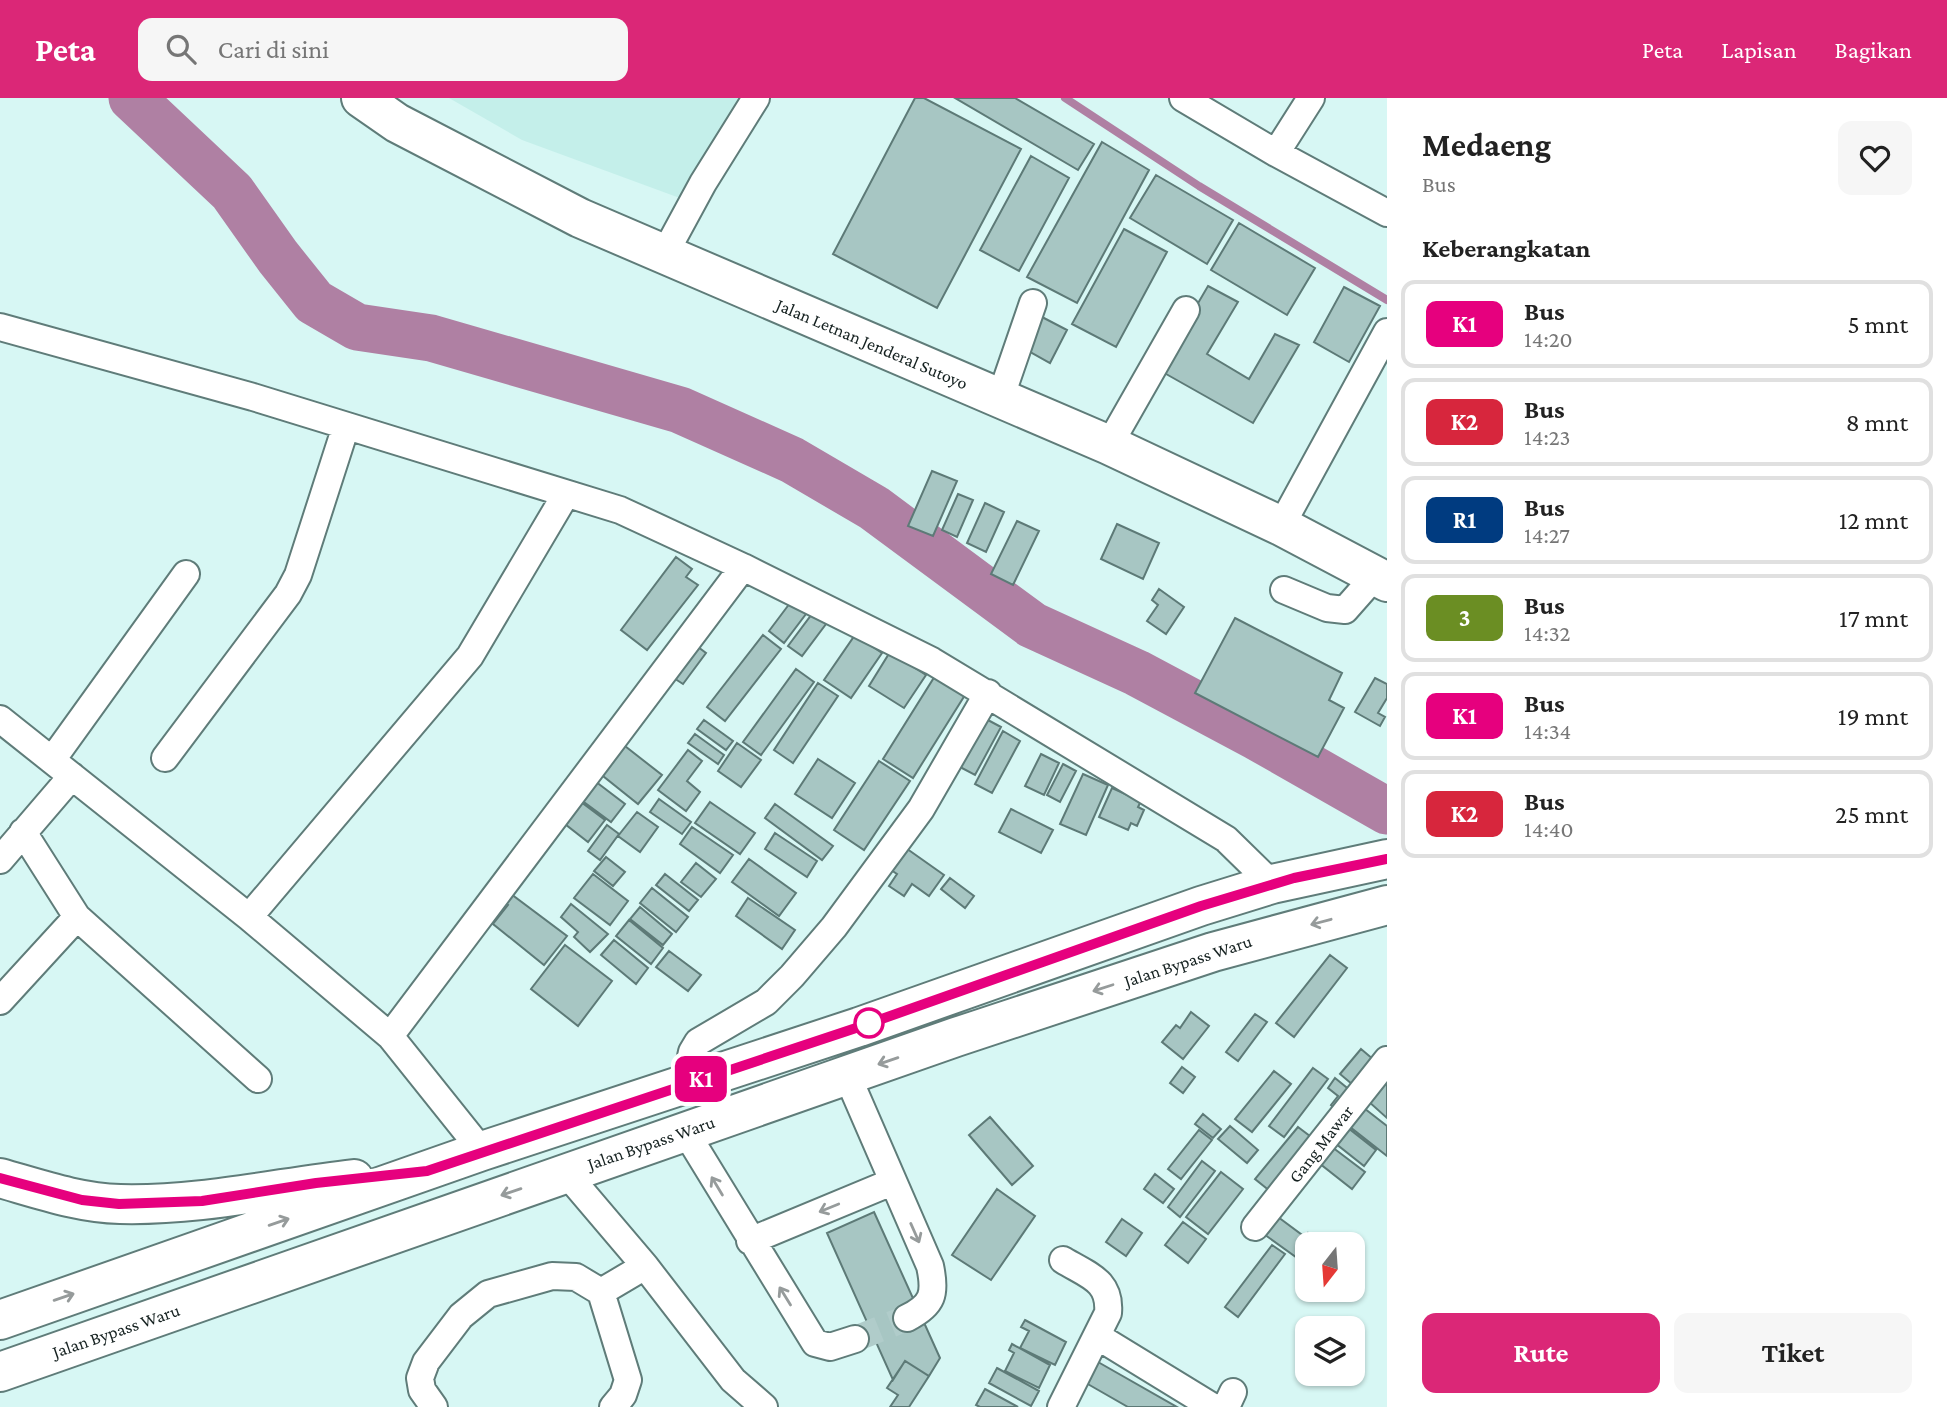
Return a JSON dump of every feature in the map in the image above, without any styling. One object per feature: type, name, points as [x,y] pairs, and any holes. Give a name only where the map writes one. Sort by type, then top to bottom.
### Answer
[{"type":"highway","name":"Jalan Letnan Jenderal Sutoyo","points":[[361,98],[397,122],[568,211],[664,255],[1109,445],[1281,527],[1381,579]]},
{"type":"highway","points":[[0,1320],[482,1151],[859,1027],[1123,932],[1272,884],[1387,859]]},
{"type":"highway","name":"Jalan Bypass Waru","points":[[0,1372],[846,1075],[1213,952],[1387,905]]},
{"type":"highway","points":[[0,1178],[82,1200],[119,1204],[202,1201],[316,1183],[427,1171]]},
{"type":"street","points":[[664,255],[703,183],[756,98]]},
{"type":"street","points":[[1183,98],[1276,153],[1387,213]]},
{"type":"street","points":[[1276,153],[1311,98]]},
{"type":"street","points":[[1000,399],[1033,303]]},
{"type":"street","points":[[1109,445],[1186,310]]},
{"type":"street","points":[[0,327],[253,397],[620,510],[743,567],[932,661],[988,693],[1227,839],[1272,884]]},
{"type":"street","points":[[1281,527],[1387,332]]},
{"type":"street","points":[[165,758],[288,594],[298,575],[346,426]]},
{"type":"street","points":[[249,917],[470,656],[566,494]]},
{"type":"street","points":[[390,1036],[743,567]]},
{"type":"street","points":[[0,860],[23,832],[186,574]]},
{"type":"street","points":[[1284,590],[1327,608],[1345,610],[1381,579]]},
{"type":"street","points":[[685,1084],[692,1052],[698,1042],[766,1002],[834,926],[921,809],[988,693]]},
{"type":"street","points":[[0,703],[4,708],[0,716],[249,917],[390,1036],[482,1151]]},
{"type":"street","points":[[23,832],[77,918],[258,1079]]},
{"type":"street","points":[[0,1001],[77,918]]},
{"type":"street","name":"Gang Mawar","points":[[1255,1227],[1387,1060]]},
{"type":"street","points":[[846,1075],[929,1266],[933,1286],[929,1302],[924,1309],[907,1318]]},
{"type":"street","points":[[685,1131],[815,1343],[830,1347],[855,1339]]},
{"type":"street","points":[[566,1173],[645,1266],[733,1380],[764,1407]]},
{"type":"street","points":[[750,1241],[892,1182]]},
{"type":"street","points":[[1061,1407],[1108,1313],[1110,1297],[1100,1282],[1063,1260]]},
{"type":"street","points":[[601,1292],[645,1266]]},
{"type":"street","points":[[434,1407],[422,1391],[420,1378],[426,1362],[461,1316],[488,1294],[552,1276],[576,1277],[601,1292],[628,1380],[623,1395],[613,1407]]},
{"type":"street","points":[[1097,1336],[1224,1402]]},
{"type":"shaded area","points":[[449,98],[760,98],[696,204],[522,140]]},
{"type":"building","points":[[915,98],[924,98],[1021,149],[937,308],[833,254]]},
{"type":"building","points":[[955,98],[1015,98],[1094,144],[1078,170]]},
{"type":"building","points":[[1102,142],[1149,170],[1077,303],[1027,277]]},
{"type":"building","points":[[1031,156],[1069,178],[1019,271],[980,250]]},
{"type":"building","points":[[1156,175],[1233,220],[1207,264],[1130,218]]},
{"type":"building","points":[[1239,223],[1315,268],[1287,315],[1211,270]]},
{"type":"building","points":[[1124,229],[1167,252],[1116,347],[1072,324]]},
{"type":"building","points":[[1208,286],[1238,302],[1207,354],[1249,379],[1275,334],[1299,345],[1253,423],[1159,370]]},
{"type":"building","points":[[1344,287],[1380,306],[1349,362],[1314,342]]},
{"type":"building","points":[[1042,317],[1067,330],[1050,363],[1025,349]]},
{"type":"building","points":[[932,471],[957,481],[933,536],[908,526]]},
{"type":"building","points":[[958,494],[973,500],[957,537],[942,530]]},
{"type":"building","points":[[985,503],[1004,512],[986,552],[967,543]]},
{"type":"building","points":[[1017,521],[1039,531],[1013,585],[991,574]]},
{"type":"building","points":[[1117,524],[1159,543],[1143,579],[1101,559]]},
{"type":"building","points":[[676,557],[692,569],[686,577],[698,585],[647,650],[621,630]]},
{"type":"building","points":[[1159,589],[1184,607],[1166,634],[1147,621],[1158,605],[1152,600]]},
{"type":"building","points":[[793,599],[809,610],[784,643],[769,631]]},
{"type":"building","points":[[818,606],[832,616],[802,656],[788,646]]},
{"type":"building","points":[[1235,618],[1342,673],[1329,700],[1344,708],[1318,757],[1195,693]]},
{"type":"building","points":[[763,635],[781,649],[725,721],[707,707]]},
{"type":"building","points":[[855,635],[882,653],[851,698],[824,680]]},
{"type":"building","points":[[690,641],[706,653],[683,684],[666,673]]},
{"type":"building","points":[[890,652],[926,675],[904,708],[869,686]]},
{"type":"building","points":[[796,669],[814,682],[761,755],[743,742]]},
{"type":"building","points":[[935,676],[965,695],[913,778],[883,759]]},
{"type":"building","points":[[1375,678],[1387,684],[1387,698],[1378,713],[1385,717],[1380,726],[1355,712]]},
{"type":"building","points":[[818,683],[838,696],[793,763],[774,750]]},
{"type":"building","points":[[986,719],[1001,727],[975,775],[960,767]]},
{"type":"building","points":[[704,720],[733,741],[726,750],[697,729]]},
{"type":"building","points":[[1003,731],[1020,741],[992,793],[975,784]]},
{"type":"building","points":[[695,734],[724,755],[718,764],[688,743]]},
{"type":"building","points":[[616,739],[662,775],[638,804],[593,768]]},
{"type":"building","points":[[737,743],[761,760],[741,787],[718,771]]},
{"type":"building","points":[[688,750],[702,761],[687,781],[700,792],[686,811],[658,790]]},
{"type":"building","points":[[1041,754],[1059,763],[1044,795],[1025,786]]},
{"type":"building","points":[[818,759],[855,783],[832,818],[795,794]]},
{"type":"building","points":[[879,761],[910,781],[864,850],[834,830]]},
{"type":"building","points":[[1063,764],[1076,771],[1060,802],[1047,795]]},
{"type":"building","points":[[1083,774],[1108,785],[1086,835],[1060,824]]},
{"type":"building","points":[[587,775],[625,804],[611,822],[573,794]]},
{"type":"building","points":[[1112,788],[1141,801],[1138,807],[1144,810],[1137,826],[1131,823],[1128,830],[1099,817]]},
{"type":"building","points":[[573,796],[605,820],[588,842],[556,817]]},
{"type":"building","points":[[659,799],[691,822],[682,834],[650,812]]},
{"type":"building","points":[[710,802],[755,833],[740,854],[695,823]]},
{"type":"building","points":[[775,804],[833,846],[822,860],[765,818]]},
{"type":"building","points":[[1011,809],[1053,830],[1041,853],[999,832]]},
{"type":"building","points":[[637,812],[658,827],[640,852],[618,836]]},
{"type":"building","points":[[607,825],[619,834],[600,860],[588,851]]},
{"type":"building","points":[[692,827],[733,855],[720,873],[680,844]]},
{"type":"building","points":[[775,833],[817,861],[807,877],[765,849]]},
{"type":"building","points":[[903,846],[944,875],[929,896],[912,884],[904,896],[889,886],[897,874],[888,868]]},
{"type":"building","points":[[606,857],[625,872],[613,886],[594,871]]},
{"type":"building","points":[[749,859],[796,893],[779,916],[732,882]]},
{"type":"building","points":[[696,863],[716,879],[701,897],[681,882]]},
{"type":"building","points":[[593,874],[628,901],[610,925],[574,898]]},
{"type":"building","points":[[665,874],[698,900],[689,911],[656,885]]},
{"type":"building","points":[[950,878],[974,896],[965,908],[941,889]]},
{"type":"building","points":[[652,888],[688,917],[676,932],[640,903]]},
{"type":"building","points":[[507,891],[567,936],[544,965],[493,924],[508,905],[501,899]]},
{"type":"building","points":[[748,898],[795,930],[782,949],[736,916]]},
{"type":"building","points":[[571,904],[608,934],[590,952],[574,937],[578,932],[561,917]]},
{"type":"building","points":[[640,907],[672,934],[663,945],[630,919]]},
{"type":"building","points":[[629,920],[663,948],[651,964],[616,936]]},
{"type":"building","points":[[614,940],[648,968],[636,984],[601,955]]},
{"type":"building","points":[[565,945],[612,981],[578,1026],[531,989]]},
{"type":"building","points":[[669,951],[701,975],[688,991],[656,967]]},
{"type":"building","points":[[1330,955],[1347,968],[1294,1037],[1276,1023]]},
{"type":"building","points":[[1191,1012],[1209,1026],[1183,1059],[1162,1042],[1176,1025],[1180,1028]]},
{"type":"building","points":[[1255,1014],[1267,1022],[1238,1061],[1226,1052]]},
{"type":"building","points":[[1361,1049],[1380,1065],[1359,1090],[1340,1074]]},
{"type":"building","points":[[1182,1067],[1195,1077],[1183,1093],[1170,1083]]},
{"type":"building","points":[[1313,1068],[1328,1079],[1284,1137],[1269,1126]]},
{"type":"building","points":[[1274,1071],[1291,1084],[1252,1132],[1235,1119]]},
{"type":"building","points":[[1335,1078],[1357,1096],[1342,1114],[1331,1105],[1338,1096],[1328,1088]]},
{"type":"building","points":[[1387,1080],[1387,1118],[1368,1101]]},
{"type":"building","points":[[1360,1105],[1387,1126],[1387,1156],[1345,1123]]},
{"type":"building","points":[[1203,1114],[1221,1129],[1213,1138],[1195,1124]]},
{"type":"building","points":[[990,1117],[1033,1166],[1012,1185],[969,1135]]},
{"type":"building","points":[[1230,1126],[1258,1150],[1247,1163],[1218,1139]]},
{"type":"building","points":[[1298,1127],[1319,1143],[1276,1196],[1255,1179]]},
{"type":"building","points":[[1348,1128],[1376,1150],[1364,1166],[1335,1143]]},
{"type":"building","points":[[1199,1130],[1212,1140],[1181,1179],[1168,1169]]},
{"type":"building","points":[[1332,1147],[1365,1172],[1352,1189],[1319,1163]]},
{"type":"building","points":[[1202,1161],[1215,1171],[1180,1217],[1168,1207]]},
{"type":"building","points":[[1221,1172],[1243,1189],[1208,1234],[1186,1217]]},
{"type":"building","points":[[1155,1174],[1174,1189],[1163,1203],[1144,1189]]},
{"type":"building","points":[[997,1189],[1035,1216],[991,1280],[952,1255]]},
{"type":"building","points":[[874,1212],[940,1358],[929,1376],[905,1361],[893,1380],[827,1233]]},
{"type":"building","points":[[1274,1214],[1298,1232],[1295,1232],[1295,1256],[1261,1232]]},
{"type":"building","points":[[1122,1219],[1142,1233],[1126,1256],[1106,1242]]},
{"type":"building","points":[[1183,1222],[1206,1239],[1188,1263],[1165,1245]]},
{"type":"building","points":[[1272,1245],[1285,1254],[1238,1317],[1225,1307]]},
{"type":"building","points":[[1025,1320],[1066,1342],[1055,1365],[1020,1348],[1029,1331],[1021,1327]]},
{"type":"building","points":[[1012,1344],[1050,1365],[1039,1388],[1005,1371],[1014,1353],[1009,1350]]},
{"type":"building","points":[[1091,1358],[1177,1407],[1128,1407],[1079,1379]]},
{"type":"building","points":[[905,1361],[929,1376],[909,1407],[890,1407],[898,1395],[887,1388]]},
{"type":"building","points":[[997,1368],[1039,1391],[1031,1406],[989,1383]]},
{"type":"building","points":[[985,1389],[1018,1407],[976,1405]]},
{"type":"waterway","points":[[132,98],[232,192],[314,302],[357,327],[431,338],[680,410],[792,460],[874,508],[1032,625],[1137,673],[1387,811]]},
{"type":"waterway","points":[[1065,98],[1199,186],[1387,300]]},
{"type":"tunnel","points":[[855,1339],[907,1318]]},
{"type":"bus line","name":"K1","points":[[0,1178],[82,1200],[119,1204],[202,1201],[316,1183],[427,1171],[859,1027],[1201,906],[1294,878],[1387,859]]}]
